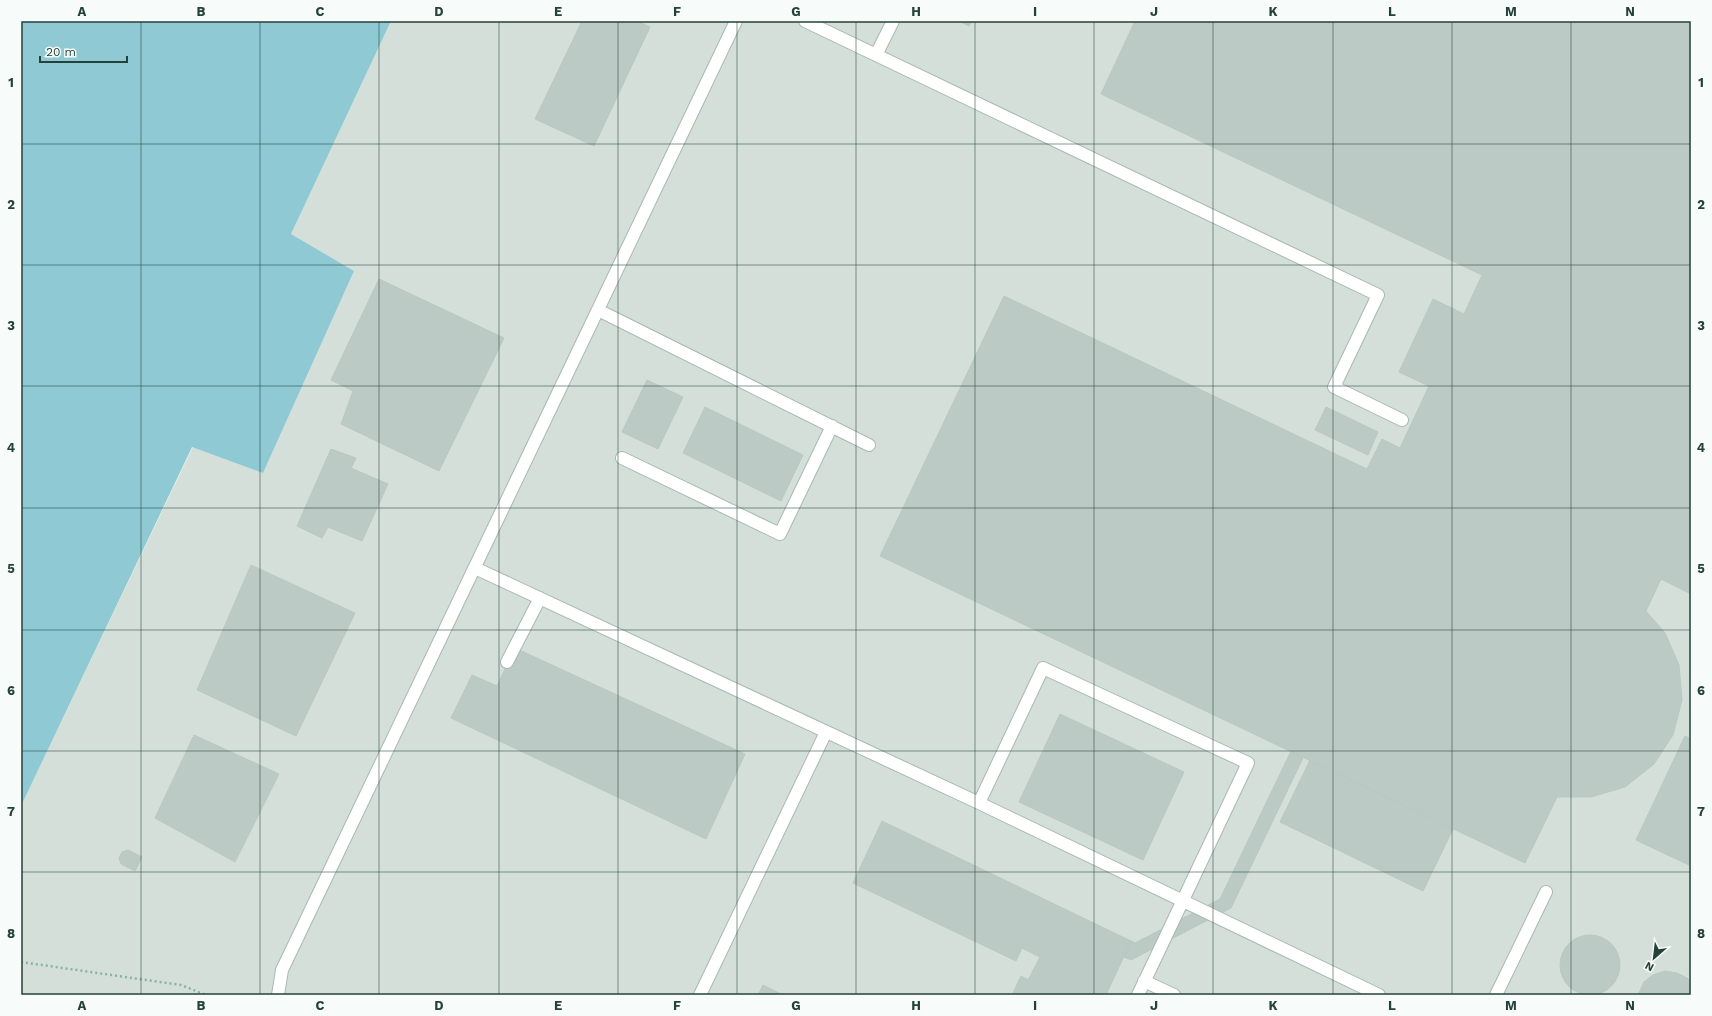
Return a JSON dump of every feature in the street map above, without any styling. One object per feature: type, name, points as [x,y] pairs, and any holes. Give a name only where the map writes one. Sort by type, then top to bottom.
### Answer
[{"type":"lane","points":[[278,995],[282,970],[736,21]]},
{"type":"lane","points":[[805,21],[1378,295],[1334,387],[1402,420]]},
{"type":"lane","points":[[876,55],[893,21]]},
{"type":"lane","points":[[598,310],[869,445]]},
{"type":"lane","points":[[622,458],[780,534],[832,426]]},
{"type":"lane","points":[[475,568],[979,803],[1379,995]]},
{"type":"lane","points":[[507,662],[540,598]]},
{"type":"lane","points":[[979,803],[1043,668],[1248,763],[1138,995]]},
{"type":"lane","points":[[700,995],[826,732]]},
{"type":"lane","points":[[1496,995],[1546,892]]},
{"type":"lane","points":[[1144,982],[1174,995]]},
{"type":"path","points":[[21,962],[181,985],[206,995]]},
{"type":"shaded area","points":[[391,21],[1691,21],[1691,995],[21,995],[21,806],[193,447],[263,473],[354,271],[291,234]]},
{"type":"water","points":[[21,21],[391,21],[291,234],[354,271],[263,473],[192,447],[21,806]]},
{"type":"building","points":[[582,21],[637,21],[650,27],[594,146],[535,119]]},
{"type":"building","points":[[959,21],[972,21],[969,26]]},
{"type":"building","points":[[1135,21],[1691,21],[1691,594],[1661,579],[1646,611],[1665,633],[1679,665],[1682,700],[1673,735],[1654,764],[1625,787],[1591,797],[1557,797],[1525,863],[880,556],[1004,296],[1367,469],[1382,439],[1400,448],[1429,386],[1399,372],[1433,299],[1464,314],[1482,275],[1101,94]]},
{"type":"building","points":[[379,279],[504,338],[439,471],[341,424],[353,391],[331,380]]},
{"type":"building","points":[[647,380],[683,397],[658,449],[622,432]]},
{"type":"building","points":[[705,407],[803,455],[781,501],[683,453]]},
{"type":"building","points":[[1326,407],[1378,432],[1368,455],[1315,430]]},
{"type":"building","points":[[331,449],[356,458],[351,468],[388,484],[362,541],[328,527],[322,538],[297,526]]},
{"type":"building","points":[[251,565],[355,613],[296,736],[197,690]]},
{"type":"building","points":[[515,648],[745,754],[706,839],[451,718],[472,675],[497,686]]},
{"type":"building","points":[[1060,714],[1184,772],[1143,860],[1019,802]]},
{"type":"building","points":[[194,735],[279,774],[235,862],[155,818]]},
{"type":"building","points":[[1685,736],[1691,739],[1691,866],[1636,840]]},
{"type":"building","points":[[1291,751],[1303,758],[1231,908],[1131,960],[1124,957],[1131,941],[1135,943],[1220,899]]},
{"type":"building","points":[[1310,760],[1453,829],[1423,891],[1280,822]]},
{"type":"building","points":[[882,821],[1131,941],[1106,995],[1012,995],[1021,976],[1028,980],[1040,957],[1022,948],[1016,961],[853,883]]},
{"type":"building","points":[[128,850],[142,857],[135,871],[121,864],[119,858],[122,852]]},
{"type":"building","points":[[1584,935],[1596,935],[1607,940],[1615,948],[1620,959],[1618,977],[1607,990],[1596,995],[1584,995],[1573,990],[1565,982],[1560,971],[1560,959],[1565,948],[1573,940]]},
{"type":"building","points":[[1665,971],[1677,973],[1687,978],[1691,982],[1691,995],[1638,995],[1644,982],[1653,975]]},
{"type":"building","points":[[763,985],[783,995],[758,995]]}]
